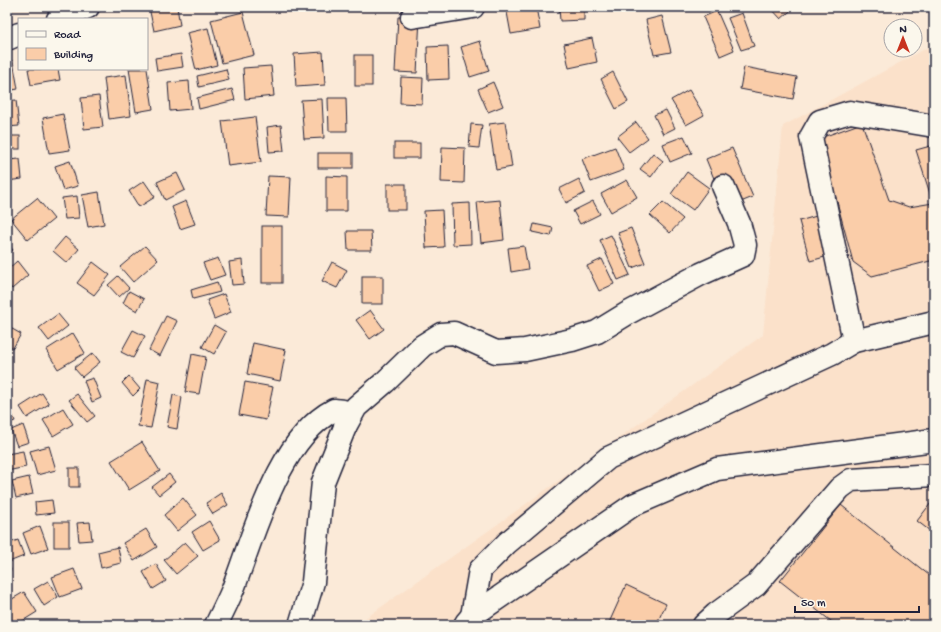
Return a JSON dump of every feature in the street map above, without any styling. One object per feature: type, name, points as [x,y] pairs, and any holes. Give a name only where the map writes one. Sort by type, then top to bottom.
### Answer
[{"type":"street","points":[[60,18],[88,7]]},
{"type":"street","points":[[412,17],[473,7]]},
{"type":"street","points":[[7,39],[18,34]]},
{"type":"street","points":[[854,341],[811,137],[820,121],[850,112],[934,126]]},
{"type":"street","points":[[300,625],[313,582],[323,482],[345,427],[356,407],[385,382],[422,346],[441,334],[454,333],[496,352],[525,350],[572,340],[597,332],[628,313],[701,274],[743,255],[745,245],[739,223],[723,186]]},
{"type":"street","points":[[468,620],[480,570],[507,543],[608,458],[832,354],[854,341],[934,322]]},
{"type":"street","points":[[216,625],[232,590],[261,513],[288,455],[317,420],[334,410],[342,411],[346,416],[345,427]]},
{"type":"street","points":[[468,620],[633,505],[717,469],[934,440]]},
{"type":"street","points":[[704,625],[756,585],[840,488],[852,480],[934,475]]},
{"type":"shaded area","points":[[934,44],[934,625],[356,625],[763,335],[783,126],[908,58],[923,58],[923,50]]},
{"type":"building","points":[[149,7],[177,7],[180,25],[154,31]]},
{"type":"building","points":[[506,7],[536,7],[540,29],[511,34]]},
{"type":"building","points":[[559,7],[584,7],[584,20],[560,21]]},
{"type":"building","points":[[770,7],[795,7],[781,19]]},
{"type":"building","points":[[717,11],[734,50],[720,56],[703,17]]},
{"type":"building","points":[[243,12],[254,55],[222,63],[211,20]]},
{"type":"building","points":[[742,13],[754,46],[741,50],[728,18]]},
{"type":"building","points":[[662,16],[671,52],[654,55],[646,20]]},
{"type":"building","points":[[398,17],[420,18],[417,73],[395,72]]},
{"type":"building","points":[[208,28],[217,65],[196,70],[187,33]]},
{"type":"building","points":[[592,38],[597,62],[569,68],[564,44]]},
{"type":"building","points":[[480,41],[489,71],[470,77],[461,47]]},
{"type":"building","points":[[448,46],[449,79],[428,80],[427,47]]},
{"type":"building","points":[[323,52],[325,85],[296,87],[294,54]]},
{"type":"building","points":[[181,54],[183,67],[157,71],[155,58]]},
{"type":"building","points":[[355,55],[372,55],[372,86],[355,86]]},
{"type":"building","points":[[13,61],[18,89],[7,91],[7,62]]},
{"type":"building","points":[[271,66],[274,96],[245,99],[243,68]]},
{"type":"building","points":[[744,67],[797,77],[793,99],[740,89]]},
{"type":"building","points":[[226,69],[229,80],[199,87],[197,76]]},
{"type":"building","points":[[28,70],[58,70],[60,80],[31,85]]},
{"type":"building","points":[[129,70],[147,70],[153,109],[136,112]]},
{"type":"building","points":[[613,72],[628,102],[616,109],[601,79]]},
{"type":"building","points":[[126,75],[131,116],[109,119],[104,78]]},
{"type":"building","points":[[401,77],[423,78],[422,104],[400,103]]},
{"type":"building","points":[[189,81],[191,109],[170,111],[168,83]]},
{"type":"building","points":[[493,82],[503,106],[488,112],[478,89]]},
{"type":"building","points":[[232,89],[235,100],[199,109],[197,98]]},
{"type":"building","points":[[689,90],[704,115],[686,125],[671,100]]},
{"type":"building","points":[[99,96],[103,127],[84,129],[81,98]]},
{"type":"building","points":[[328,98],[346,98],[347,131],[329,131]]},
{"type":"building","points":[[322,99],[324,138],[304,139],[301,100]]},
{"type":"building","points":[[16,100],[19,126],[7,127],[7,101]]},
{"type":"building","points":[[666,110],[675,128],[663,134],[654,115]]},
{"type":"building","points":[[63,114],[70,150],[49,153],[43,118]]},
{"type":"building","points":[[255,117],[261,162],[228,166],[222,121]]},
{"type":"building","points":[[505,122],[512,167],[496,170],[489,124]]},
{"type":"building","points":[[636,122],[648,138],[629,152],[617,137]]},
{"type":"building","points":[[862,123],[889,200],[909,207],[933,203],[916,150],[934,145],[934,260],[872,276],[853,262],[820,138]]},
{"type":"building","points":[[471,124],[482,125],[479,148],[469,147]]},
{"type":"building","points":[[281,125],[284,151],[269,152],[267,127]]},
{"type":"building","points":[[7,136],[20,136],[20,149],[7,149]]},
{"type":"building","points":[[684,136],[692,153],[670,162],[663,144]]},
{"type":"building","points":[[394,143],[420,143],[420,158],[394,158]]},
{"type":"building","points":[[442,147],[465,148],[464,183],[441,182]]},
{"type":"building","points":[[615,147],[624,170],[591,182],[582,159]]},
{"type":"building","points":[[732,148],[753,197],[726,208],[706,159]]},
{"type":"building","points":[[318,153],[353,153],[353,168],[318,168]]},
{"type":"building","points":[[653,153],[663,161],[651,177],[640,169]]},
{"type":"building","points":[[20,159],[22,179],[7,181],[7,160]]},
{"type":"building","points":[[70,161],[78,186],[63,190],[55,166]]},
{"type":"building","points":[[687,172],[709,188],[693,210],[671,194]]},
{"type":"building","points":[[177,173],[185,190],[165,200],[157,182]]},
{"type":"building","points":[[268,176],[291,177],[289,217],[266,216]]},
{"type":"building","points":[[326,176],[347,177],[347,211],[326,211]]},
{"type":"building","points":[[579,179],[585,193],[566,203],[559,189]]},
{"type":"building","points":[[627,180],[637,197],[611,212],[601,194]]},
{"type":"building","points":[[144,181],[155,197],[139,207],[129,191]]},
{"type":"building","points":[[387,184],[406,184],[406,210],[387,210]]},
{"type":"building","points":[[99,192],[104,224],[88,227],[82,195]]},
{"type":"building","points":[[77,196],[79,218],[65,219],[62,198]]},
{"type":"building","points":[[37,198],[54,219],[28,240],[11,219]]},
{"type":"building","points":[[500,200],[504,240],[481,243],[477,202]]},
{"type":"building","points":[[186,201],[195,224],[180,229],[172,207]]},
{"type":"building","points":[[593,201],[600,214],[580,224],[573,211]]},
{"type":"building","points":[[663,202],[683,219],[670,233],[650,215]]},
{"type":"building","points":[[470,203],[471,244],[453,245],[452,204]]},
{"type":"building","points":[[442,210],[444,247],[426,248],[424,211]]},
{"type":"building","points":[[820,215],[832,255],[810,261],[799,221]]},
{"type":"building","points":[[534,224],[553,228],[551,236],[532,232]]},
{"type":"building","points":[[262,226],[282,226],[282,283],[262,283]]},
{"type":"building","points":[[631,228],[645,263],[632,268],[618,233]]},
{"type":"building","points":[[347,231],[371,231],[372,250],[348,250]]},
{"type":"building","points":[[611,235],[630,275],[618,280],[600,240]]},
{"type":"building","points":[[65,237],[79,249],[67,263],[53,251]]},
{"type":"building","points":[[7,243],[13,250],[7,255]]},
{"type":"building","points":[[145,246],[158,260],[133,282],[120,267]]},
{"type":"building","points":[[524,246],[528,269],[511,272],[508,248]]},
{"type":"building","points":[[218,258],[225,275],[210,280],[203,263]]},
{"type":"building","points":[[602,259],[614,284],[599,291],[587,266]]},
{"type":"building","points":[[242,260],[244,284],[232,285],[229,262]]},
{"type":"building","points":[[17,261],[28,275],[12,289],[7,283],[7,270]]},
{"type":"building","points":[[93,262],[110,275],[94,295],[77,283]]},
{"type":"building","points":[[332,262],[347,270],[337,288],[322,281]]},
{"type":"building","points":[[118,276],[129,288],[119,297],[108,285]]},
{"type":"building","points":[[362,276],[383,276],[383,304],[362,304]]},
{"type":"building","points":[[217,282],[220,292],[193,299],[191,290]]},
{"type":"building","points":[[129,291],[144,299],[137,311],[123,303]]},
{"type":"building","points":[[224,294],[231,312],[214,319],[207,300]]},
{"type":"building","points":[[370,310],[384,329],[370,339],[356,320]]},
{"type":"building","points":[[58,314],[68,326],[49,341],[39,328]]},
{"type":"building","points":[[166,316],[177,321],[160,356],[149,350]]},
{"type":"building","points":[[214,325],[226,332],[214,354],[202,347]]},
{"type":"building","points":[[7,326],[21,334],[13,348],[7,344]]},
{"type":"building","points":[[133,330],[145,336],[133,358],[121,352]]},
{"type":"building","points":[[73,333],[85,353],[58,369],[46,350]]},
{"type":"building","points":[[253,343],[286,350],[280,381],[247,374]]},
{"type":"building","points":[[93,353],[100,362],[82,377],[74,368]]},
{"type":"building","points":[[192,354],[206,357],[199,394],[185,392]]},
{"type":"building","points":[[129,376],[140,389],[133,396],[122,383]]},
{"type":"building","points":[[93,378],[101,398],[92,402],[84,381]]},
{"type":"building","points":[[147,379],[160,382],[151,428],[138,426]]},
{"type":"building","points":[[245,382],[273,387],[266,420],[239,415]]},
{"type":"building","points":[[42,393],[49,404],[27,418],[20,407]]},
{"type":"building","points":[[77,394],[95,416],[87,422],[69,400]]},
{"type":"building","points":[[173,395],[182,397],[177,429],[167,427]]},
{"type":"building","points":[[63,408],[73,424],[53,436],[43,420]]},
{"type":"building","points":[[11,412],[15,421],[7,424],[7,414]]},
{"type":"building","points":[[23,425],[29,442],[17,446],[11,430]]},
{"type":"building","points":[[142,442],[160,471],[129,490],[111,461]]},
{"type":"building","points":[[49,446],[56,470],[37,475],[30,451]]},
{"type":"building","points":[[23,451],[26,467],[7,471],[7,454]]},
{"type":"building","points":[[69,468],[79,468],[79,487],[69,487]]},
{"type":"building","points":[[169,474],[175,482],[159,495],[152,487]]},
{"type":"building","points":[[29,477],[33,494],[16,498],[12,481]]},
{"type":"building","points":[[221,493],[228,505],[213,514],[206,503]]},
{"type":"building","points":[[183,498],[197,515],[177,531],[164,515]]},
{"type":"building","points":[[934,499],[934,534],[917,521]]},
{"type":"building","points":[[52,500],[54,513],[36,515],[35,502]]},
{"type":"building","points":[[841,505],[934,579],[934,625],[836,625],[780,581]]},
{"type":"building","points":[[209,521],[220,540],[203,550],[192,532]]},
{"type":"building","points":[[54,522],[69,522],[69,547],[54,547]]},
{"type":"building","points":[[90,522],[92,540],[79,541],[77,523]]},
{"type":"building","points":[[40,526],[48,548],[31,554],[23,533]]},
{"type":"building","points":[[146,529],[157,547],[134,561],[123,543]]},
{"type":"building","points":[[18,540],[24,556],[9,562],[7,555],[7,544]]},
{"type":"building","points":[[185,542],[198,556],[176,574],[164,560]]},
{"type":"building","points":[[118,547],[121,563],[101,568],[98,552]]},
{"type":"building","points":[[7,564],[11,570],[7,572]]},
{"type":"building","points":[[156,564],[166,581],[153,589],[143,572]]},
{"type":"building","points":[[74,569],[82,589],[60,597],[52,577]]},
{"type":"building","points":[[48,581],[58,597],[44,606],[34,589]]},
{"type":"building","points":[[626,585],[666,604],[656,625],[608,625]]},
{"type":"building","points":[[24,592],[37,612],[16,625],[11,625],[7,618],[7,602]]}]
